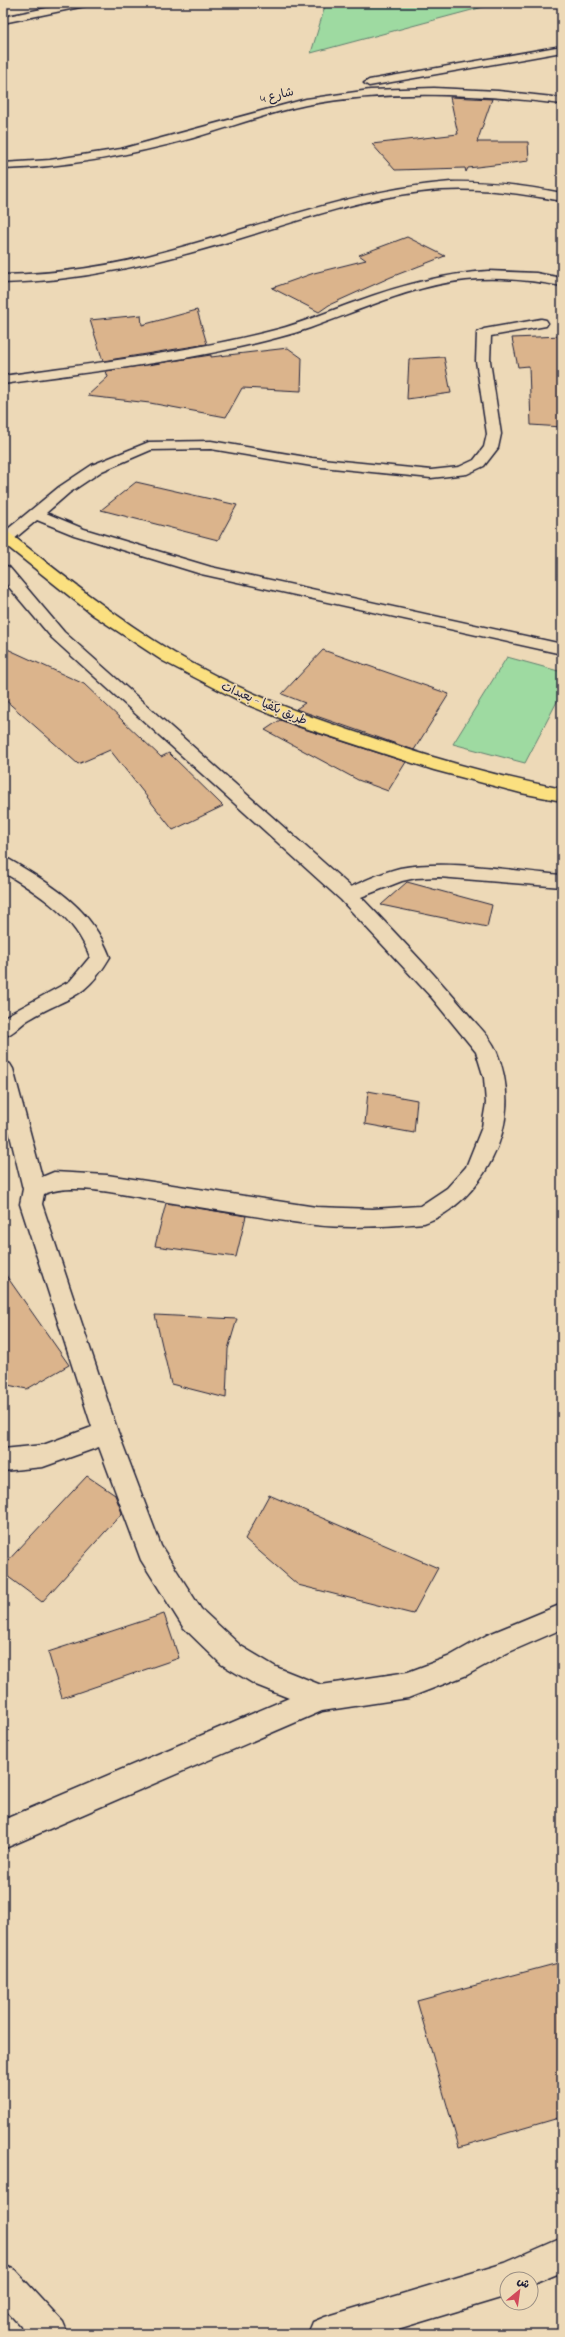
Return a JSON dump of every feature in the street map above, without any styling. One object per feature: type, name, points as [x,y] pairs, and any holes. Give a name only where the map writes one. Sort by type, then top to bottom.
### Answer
[{"type":"main road","name":"طريق بكفيا - بعبدات","points":[[4,539],[99,612],[176,661],[252,700],[305,722],[440,766],[521,787],[562,795]]},
{"type":"street","points":[[3,20],[85,3]]},
{"type":"street","points":[[307,102],[337,89],[562,49]]},
{"type":"street","name":"شارع 4","points":[[3,166],[68,161],[108,154],[189,135],[265,112],[307,102],[361,95],[445,92],[496,94],[562,101]]},
{"type":"street","points":[[3,279],[24,279],[80,273],[142,261],[320,209],[408,191],[451,186],[485,186],[562,197]]},
{"type":"street","points":[[3,380],[156,358],[282,333],[370,301],[449,278],[465,275],[509,274],[562,282]]},
{"type":"street","points":[[4,539],[64,490],[96,468],[149,446],[211,445],[312,462],[402,472],[450,473],[470,469],[485,456],[494,442],[483,361],[484,333],[541,323]]},
{"type":"street","points":[[36,514],[79,532],[207,571],[562,649]]},
{"type":"street","points":[[3,570],[58,635],[348,895],[439,993],[485,1049],[495,1078],[497,1103],[493,1127],[484,1154],[474,1173],[455,1194],[424,1214],[373,1218],[316,1216],[107,1184],[54,1182],[34,1189]]},
{"type":"street","points":[[3,864],[38,885],[76,915],[95,941],[100,957],[92,971],[76,987],[28,1011],[10,1023],[3,1030]]},
{"type":"street","points":[[348,895],[398,874],[416,872],[439,871],[562,881]]},
{"type":"street","points":[[3,1068],[17,1117],[34,1189],[31,1204],[106,1432],[150,1552],[192,1618],[237,1658],[266,1676],[321,1698]]},
{"type":"street","points":[[3,1460],[14,1461],[64,1451],[106,1432]]},
{"type":"street","points":[[3,1835],[321,1698],[408,1685],[457,1666],[497,1644],[562,1616]]},
{"type":"street","points":[[325,2334],[507,2278],[562,2255]]},
{"type":"street","points":[[3,2282],[50,2334]]},
{"type":"green space","points":[[326,3],[498,3],[311,53]]},
{"type":"green space","points":[[507,657],[562,672],[562,692],[525,763],[453,744]]},
{"type":"building","points":[[450,97],[492,99],[477,142],[528,142],[529,161],[468,168],[466,172],[465,168],[395,170],[372,144],[458,134]]},
{"type":"building","points":[[407,237],[445,256],[391,277],[329,305],[319,312],[272,288],[314,273],[366,260],[359,255]]},
{"type":"building","points":[[197,310],[207,344],[103,361],[90,320],[141,315],[142,325]]},
{"type":"building","points":[[562,336],[562,427],[531,425],[529,366],[518,367],[512,338]]},
{"type":"building","points":[[288,348],[302,358],[301,391],[242,388],[226,417],[150,403],[87,396],[108,377],[106,371],[211,355],[211,357]]},
{"type":"building","points":[[444,357],[451,393],[407,399],[409,359]]},
{"type":"building","points":[[136,482],[237,505],[218,540],[101,510]]},
{"type":"building","points":[[3,647],[84,684],[161,757],[169,753],[223,806],[173,830],[110,750],[78,764],[3,698]]},
{"type":"building","points":[[323,650],[449,694],[414,750],[296,709],[305,703],[282,694]]},
{"type":"building","points":[[280,720],[406,762],[388,791],[358,780],[265,730]]},
{"type":"building","points":[[407,882],[492,905],[487,927],[381,905]]},
{"type":"building","points":[[368,1091],[417,1100],[414,1133],[365,1124]]},
{"type":"building","points":[[166,1203],[246,1216],[236,1257],[155,1246]]},
{"type":"building","points":[[3,1271],[69,1365],[27,1389],[3,1384]]},
{"type":"building","points":[[155,1315],[237,1319],[228,1349],[226,1398],[171,1384]]},
{"type":"building","points":[[87,1476],[115,1495],[122,1513],[42,1602],[3,1573],[3,1566]]},
{"type":"building","points":[[269,1495],[438,1568],[413,1614],[298,1585],[245,1539]]},
{"type":"building","points":[[164,1614],[179,1658],[62,1698],[48,1652]]},
{"type":"building","points":[[562,1962],[562,2117],[459,2147],[417,2001]]}]
